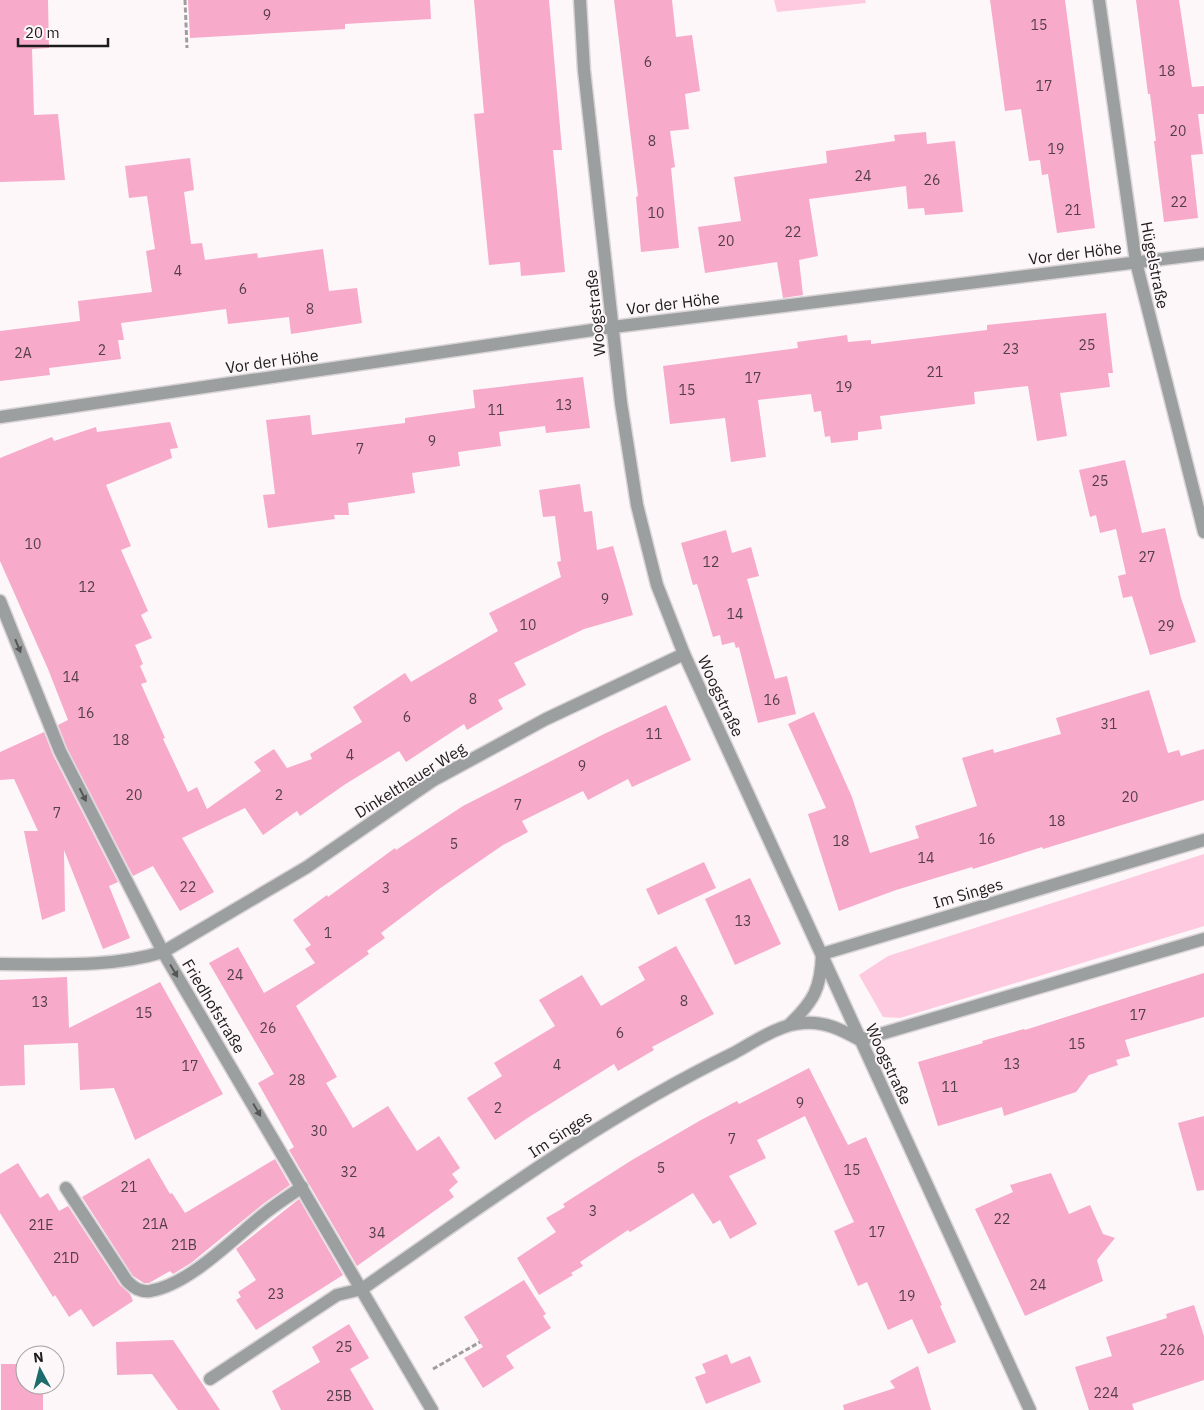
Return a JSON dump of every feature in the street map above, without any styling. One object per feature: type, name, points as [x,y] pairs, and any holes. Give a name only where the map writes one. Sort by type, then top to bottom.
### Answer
[{"type":"street","name":"Woogstraße","points":[[580,0],[584,70],[621,402],[637,505],[657,585],[684,654],[1030,1410]]},
{"type":"street","name":"Hügelstraße","points":[[1099,0],[1136,262],[1204,532]]},
{"type":"street","name":"Vor der Höhe","points":[[0,417],[613,327],[1204,254]]},
{"type":"street","name":"Friedhofstraße","points":[[0,601],[60,751],[163,952],[432,1410]]},
{"type":"street","name":"Dinkelthauer Weg","points":[[0,964],[101,964],[134,960],[163,952],[307,867],[432,781],[546,719],[684,654]]},
{"type":"street","name":"Im Singes","points":[[210,1379],[337,1296],[362,1289],[577,1142],[653,1096],[787,1026],[806,1009],[817,992],[822,972],[822,954],[1204,840]]},
{"type":"street","points":[[860,1040],[1204,939]]},
{"type":"street","name":"Im Singes","points":[[787,1026],[802,1023],[837,1027],[860,1040]]},
{"type":"street","points":[[66,1188],[127,1281],[134,1288],[149,1291],[166,1285],[210,1260],[264,1214],[302,1187]]},
{"type":"path","points":[[185,0],[187,48]]},
{"type":"path","points":[[415,1380],[480,1342]]},
{"type":"shaded area","points":[[774,0],[865,0],[866,3],[777,12]]},
{"type":"shaded area","points":[[1204,854],[1204,926],[900,1018],[883,1017],[859,975],[888,956]]},
{"type":"building","points":[[0,0],[48,0],[49,48],[32,49],[34,115],[58,114],[65,180],[0,182]]},
{"type":"building","points":[[188,0],[430,0],[431,19],[345,24],[345,29],[190,38]]},
{"type":"building","points":[[474,0],[549,0],[562,150],[553,150],[565,272],[521,276],[520,262],[489,265],[474,114],[484,113]]},
{"type":"building","points":[[614,0],[672,0],[676,37],[692,35],[700,91],[685,94],[689,129],[670,131],[675,167],[671,168],[679,248],[641,252],[636,197],[638,196]]},
{"type":"building","points":[[990,0],[1065,0],[1095,228],[1057,233],[1048,174],[1042,175],[1040,160],[1029,161],[1021,109],[1005,111]]},
{"type":"building","points":[[1136,0],[1179,0],[1192,87],[1204,86],[1204,114],[1198,114],[1203,154],[1191,155],[1198,218],[1164,222],[1154,141],[1156,141]]},
{"type":"building","points":[[926,132],[927,144],[955,141],[963,212],[925,215],[924,208],[908,209],[906,186],[809,199],[818,256],[799,260],[803,295],[783,298],[777,262],[705,273],[698,227],[741,221],[734,177],[827,163],[826,151],[895,141],[894,135]]},
{"type":"building","points":[[190,158],[194,190],[184,192],[191,244],[202,243],[205,260],[257,253],[258,258],[323,249],[329,291],[357,288],[362,323],[291,334],[289,317],[228,324],[226,309],[121,323],[124,340],[118,340],[121,359],[49,368],[50,375],[0,381],[0,331],[80,321],[78,301],[152,292],[146,251],[155,249],[147,196],[129,198],[125,166]]},
{"type":"building","points":[[1106,313],[1113,373],[1108,373],[1110,387],[1060,393],[1067,436],[1037,441],[1028,386],[974,392],[975,404],[880,416],[882,429],[858,432],[858,440],[831,443],[830,436],[825,437],[821,411],[814,412],[811,394],[758,400],[766,457],[731,462],[725,418],[670,424],[663,366],[798,348],[797,342],[847,335],[848,342],[871,340],[871,344],[987,330],[987,325]]},
{"type":"building","points":[[583,377],[590,428],[546,433],[545,426],[499,432],[501,446],[458,452],[460,466],[412,473],[415,493],[348,503],[349,515],[334,515],[335,519],[268,528],[263,495],[275,494],[266,420],[310,415],[312,435],[405,423],[405,418],[475,408],[473,390]]},
{"type":"building","points":[[170,422],[178,448],[170,449],[172,458],[106,485],[131,546],[121,550],[148,611],[141,615],[152,638],[135,645],[143,664],[140,666],[147,682],[141,684],[165,738],[163,739],[188,792],[197,787],[207,809],[261,771],[254,762],[274,749],[287,768],[312,759],[310,754],[362,722],[353,707],[405,673],[411,682],[498,631],[489,613],[561,577],[557,562],[561,561],[555,516],[543,517],[539,490],[580,484],[584,512],[592,511],[597,550],[613,546],[633,615],[584,629],[514,663],[526,685],[498,700],[503,709],[467,730],[464,724],[406,762],[399,751],[344,785],[300,816],[297,811],[263,835],[245,808],[182,838],[214,892],[180,911],[153,866],[133,876],[67,748],[58,725],[68,720],[48,669],[0,561],[0,458],[52,437],[54,441],[96,427],[97,432]]},
{"type":"building","points":[[1125,460],[1142,533],[1165,528],[1181,598],[1196,642],[1150,655],[1132,596],[1123,598],[1118,576],[1126,574],[1116,529],[1100,533],[1096,515],[1090,517],[1079,470]]},
{"type":"building","points":[[726,530],[732,553],[751,547],[759,576],[747,579],[775,679],[787,676],[796,714],[758,723],[739,647],[736,648],[734,642],[722,645],[720,635],[713,637],[697,584],[693,585],[681,543]]},
{"type":"building","points":[[1149,690],[1168,753],[1179,750],[1181,756],[1204,749],[1204,800],[1043,849],[1042,847],[973,869],[972,867],[896,890],[839,911],[808,814],[826,808],[788,724],[814,712],[852,797],[870,853],[919,838],[915,826],[977,806],[962,758],[993,749],[994,753],[1061,734],[1056,718]]},
{"type":"building","points":[[666,705],[691,760],[632,787],[628,779],[588,800],[583,791],[522,821],[528,832],[503,845],[439,889],[381,933],[385,938],[367,951],[369,954],[296,1006],[337,1077],[326,1083],[353,1128],[388,1106],[417,1151],[439,1136],[460,1168],[452,1174],[458,1182],[449,1190],[454,1197],[357,1266],[289,1150],[294,1147],[258,1083],[274,1074],[209,963],[238,947],[264,993],[315,963],[305,949],[311,945],[293,920],[327,895],[328,897],[395,848],[396,850],[463,806],[604,734]]},
{"type":"building","points":[[44,732],[53,755],[118,882],[109,886],[130,938],[103,949],[64,850],[65,911],[42,920],[24,831],[38,831],[14,779],[0,780],[0,752]]},
{"type":"building","points":[[704,862],[716,888],[658,915],[646,889]]},
{"type":"building","points":[[750,878],[781,944],[735,965],[705,899]]},
{"type":"building","points":[[676,946],[714,1014],[652,1047],[654,1050],[618,1071],[614,1064],[495,1140],[467,1098],[502,1076],[494,1063],[555,1026],[539,1000],[582,975],[601,1006],[645,980],[638,967]]},
{"type":"building","points":[[1204,973],[1204,1017],[1125,1040],[1130,1056],[1116,1060],[1118,1065],[1089,1075],[1076,1092],[1004,1116],[1002,1107],[938,1126],[918,1062]]},
{"type":"building","points":[[67,977],[69,1028],[160,982],[223,1094],[135,1140],[114,1088],[80,1090],[78,1043],[24,1045],[25,1085],[0,1086],[0,980]]},
{"type":"building","points":[[809,1068],[848,1145],[866,1137],[942,1305],[940,1306],[956,1342],[928,1354],[912,1319],[888,1330],[867,1282],[858,1286],[834,1231],[854,1222],[805,1116],[757,1140],[766,1158],[729,1176],[757,1224],[730,1239],[720,1220],[713,1224],[693,1193],[630,1232],[628,1230],[580,1262],[583,1266],[571,1273],[573,1275],[539,1295],[517,1258],[556,1232],[546,1218],[565,1207],[563,1204],[632,1160],[701,1120],[737,1101],[739,1104]]},
{"type":"building","points":[[1204,1116],[1204,1190],[1197,1191],[1178,1123]]},
{"type":"building","points":[[149,1158],[170,1194],[172,1193],[185,1213],[275,1159],[290,1185],[263,1204],[191,1263],[173,1274],[170,1271],[149,1283],[144,1283],[133,1276],[82,1197]]},
{"type":"building","points":[[18,1163],[40,1198],[48,1193],[59,1211],[68,1206],[120,1285],[130,1294],[133,1301],[93,1327],[81,1309],[69,1317],[55,1295],[53,1297],[0,1213],[0,1174]]},
{"type":"building","points":[[1051,1173],[1069,1214],[1090,1205],[1103,1234],[1115,1238],[1097,1260],[1103,1281],[1025,1316],[975,1209],[1013,1192],[1010,1185]]},
{"type":"building","points":[[299,1199],[343,1275],[256,1330],[236,1300],[241,1297],[238,1292],[256,1280],[236,1249]]},
{"type":"building","points":[[524,1280],[546,1314],[543,1316],[551,1328],[506,1356],[514,1368],[483,1388],[464,1358],[483,1347],[464,1317]]},
{"type":"building","points":[[1194,1305],[1204,1336],[1204,1380],[1132,1404],[1134,1410],[1089,1410],[1075,1367],[1112,1356],[1106,1337],[1167,1318],[1166,1314]]},
{"type":"building","points":[[349,1324],[369,1358],[350,1369],[374,1410],[281,1410],[272,1391],[320,1362],[312,1347]]},
{"type":"building","points":[[173,1340],[220,1410],[178,1410],[152,1374],[117,1375],[116,1342]]},
{"type":"building","points":[[727,1354],[731,1364],[750,1356],[761,1382],[706,1404],[695,1377],[706,1373],[702,1364]]},
{"type":"building","points":[[1,1364],[15,1364],[15,1395],[43,1395],[43,1410],[1,1410]]},
{"type":"building","points":[[918,1366],[931,1410],[844,1410],[843,1405],[895,1388],[890,1381]]}]
